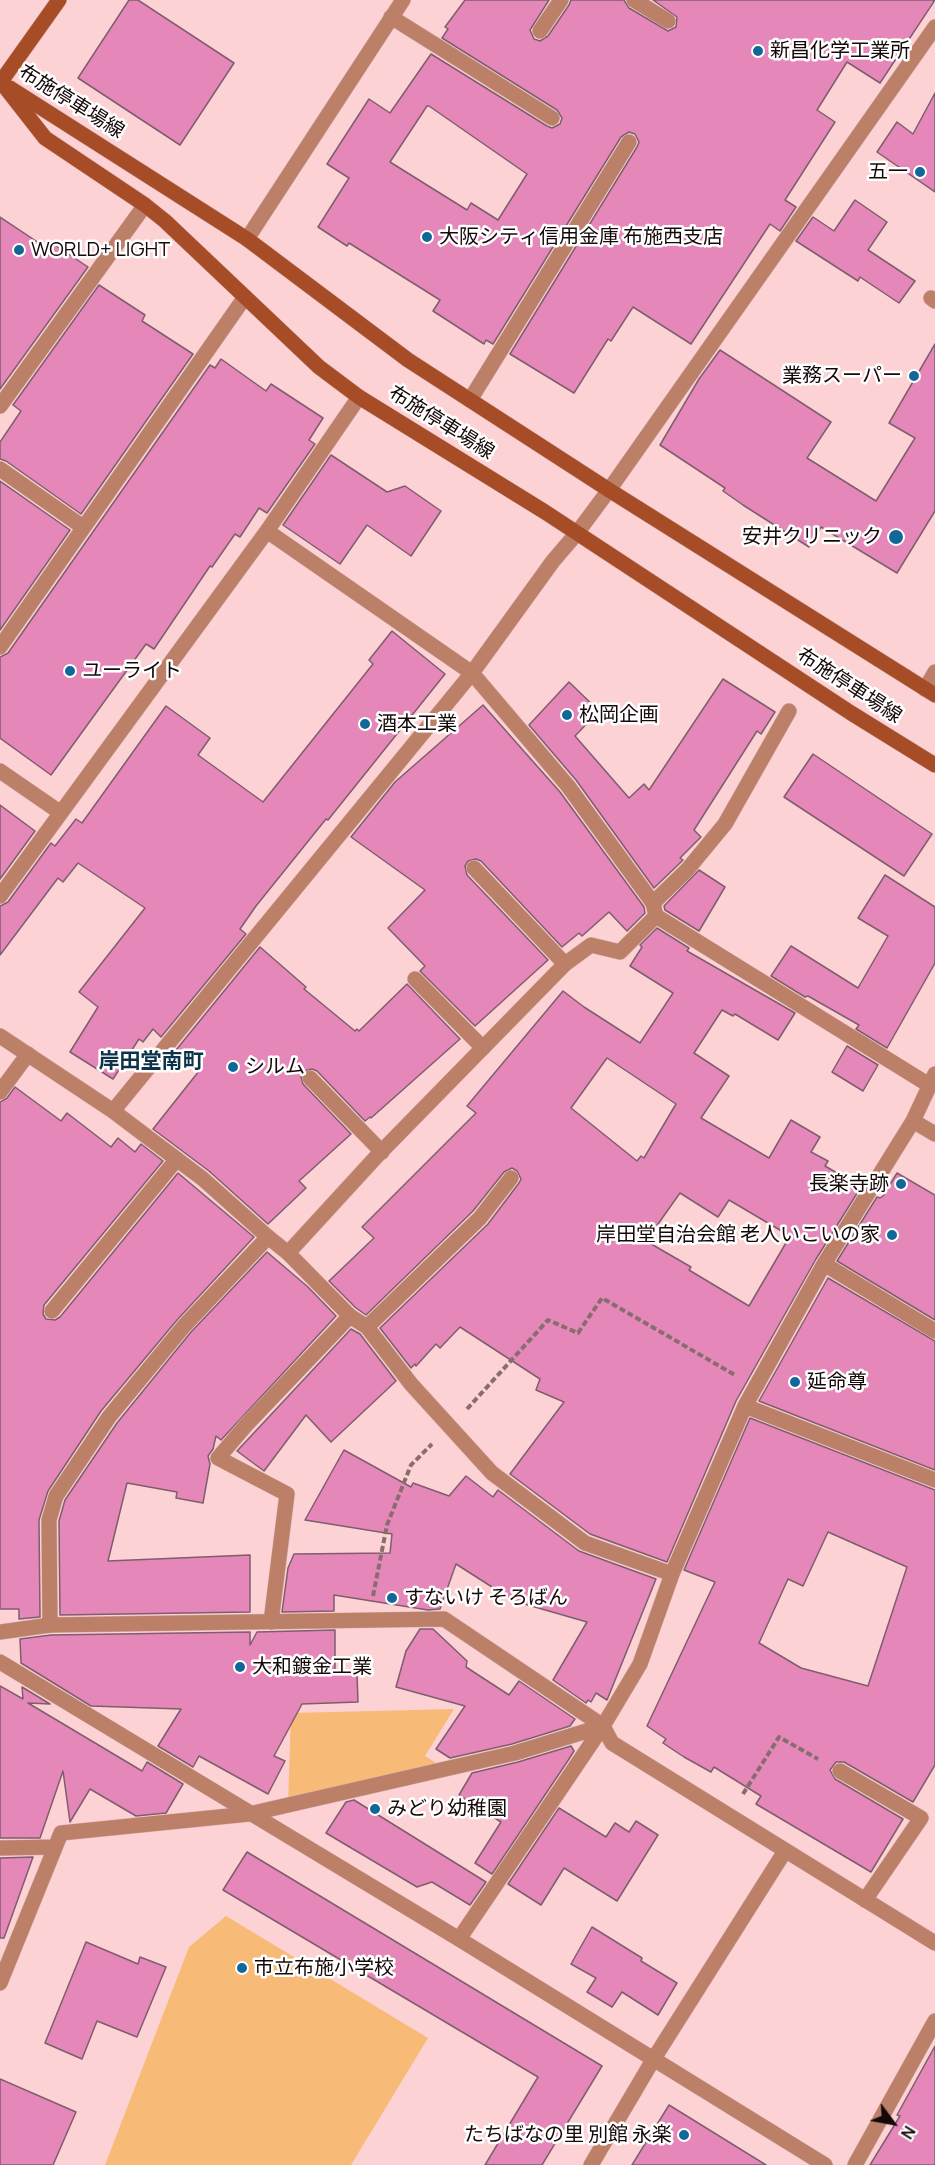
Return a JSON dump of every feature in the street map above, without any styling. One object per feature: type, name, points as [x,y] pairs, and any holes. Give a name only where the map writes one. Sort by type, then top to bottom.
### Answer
[{"type":"main road","points":[[0,82],[59,0]]},
{"type":"main road","name":"布施停車場線","points":[[0,82],[45,138],[165,220],[319,367],[359,397],[577,533],[851,713],[935,765]]},
{"type":"main road","name":"布施停車場線","points":[[0,82],[247,239],[408,360],[609,490],[930,692]]},
{"type":"street","points":[[247,239],[403,0]]},
{"type":"street","points":[[540,31],[561,0]]},
{"type":"street","points":[[634,0],[668,21]]},
{"type":"street","points":[[391,17],[552,118]]},
{"type":"street","points":[[113,1111],[472,673],[553,561],[609,490],[935,27]]},
{"type":"street","points":[[470,400],[629,142]]},
{"type":"street","points":[[0,406],[145,205]]},
{"type":"street","points":[[0,646],[245,297]]},
{"type":"street","points":[[0,896],[267,531],[359,397]]},
{"type":"street","points":[[0,470],[83,527]]},
{"type":"street","points":[[267,531],[472,673],[568,786],[654,909],[932,1080],[913,1121],[824,1264],[745,1406],[672,1574],[640,1664],[603,1726],[459,1939]]},
{"type":"street","points":[[930,692],[935,672]]},
{"type":"street","points":[[288,1252],[565,964],[591,945],[620,952],[724,824],[789,711]]},
{"type":"street","points":[[0,771],[61,813]]},
{"type":"street","points":[[474,868],[565,964]]},
{"type":"street","points":[[415,979],[483,1048]]},
{"type":"street","points":[[0,1036],[113,1111],[203,1179],[288,1252],[350,1316],[367,1327],[411,1384],[492,1473],[585,1544],[672,1574]]},
{"type":"street","points":[[0,1092],[28,1054]]},
{"type":"street","points":[[310,1078],[382,1152]]},
{"type":"street","points":[[913,1121],[935,1134]]},
{"type":"street","points":[[52,1311],[177,1159]]},
{"type":"street","points":[[367,1327],[480,1218],[511,1178]]},
{"type":"street","points":[[50,1625],[49,1520],[56,1496],[109,1417],[184,1326],[268,1237]]},
{"type":"street","points":[[824,1264],[935,1331]]},
{"type":"street","points":[[271,1622],[287,1494],[218,1458],[247,1424],[350,1316]]},
{"type":"street","points":[[745,1406],[935,1480]]},
{"type":"street","points":[[0,1632],[50,1625],[444,1619],[603,1726],[612,1743],[935,1943]]},
{"type":"street","points":[[0,1662],[459,1939],[825,2165]]},
{"type":"street","points":[[0,1983],[61,1833],[249,1814],[516,1753],[603,1726]]},
{"type":"street","points":[[840,1771],[921,1818],[865,1900]]},
{"type":"street","points":[[0,1848],[55,1848]]},
{"type":"street","points":[[591,2165],[653,2060],[785,1851]]},
{"type":"street","points":[[855,2165],[935,2021]]},
{"type":"path","points":[[368,1620],[387,1525],[411,1465],[450,1427],[548,1320],[578,1333],[602,1298],[756,1386]]},
{"type":"path","points":[[729,1816],[779,1737],[840,1771]]},
{"type":"shaded area","points":[[454,1709],[425,1756],[444,1768],[288,1805],[291,1713]]},
{"type":"shaded area","points":[[226,1916],[428,2038],[351,2165],[105,2165],[189,1947]]},
{"type":"building","points":[[129,0],[138,0],[234,63],[180,145],[78,78]]},
{"type":"building","points":[[465,0],[549,0],[530,30],[534,39],[540,41],[548,36],[571,0],[624,0],[629,8],[668,31],[676,27],[677,17],[653,0],[935,0],[880,83],[847,62],[817,110],[835,122],[785,200],[796,207],[780,231],[770,224],[691,344],[633,307],[611,341],[608,339],[574,393],[510,354],[637,147],[639,142],[635,134],[629,132],[621,137],[493,344],[486,340],[484,344],[433,311],[440,300],[349,243],[347,246],[318,227],[349,178],[327,164],[369,99],[390,113],[431,54],[547,126],[552,128],[560,124],[562,118],[557,110],[442,38],[448,29],[445,27]],"holes":[[[429,106],[527,174],[498,220],[471,203],[467,210],[390,162]]]},
{"type":"building","name":"五一","points":[[935,93],[935,192],[877,152],[897,122],[913,134]]},
{"type":"building","points":[[855,200],[887,222],[868,250],[915,281],[899,303],[860,277],[858,281],[796,241],[813,217],[834,231]]},
{"type":"building","points":[[0,217],[51,251],[55,245],[88,267],[0,389]]},
{"type":"building","points":[[99,285],[145,315],[142,321],[193,354],[81,514],[0,459],[0,442],[21,411],[13,405]]},
{"type":"building","points":[[935,344],[935,511],[897,573],[821,527],[809,547],[743,505],[723,491],[725,488],[660,445],[699,379],[720,350],[831,422],[807,458],[876,501],[915,438],[889,423]]},
{"type":"building","points":[[221,359],[266,391],[271,384],[323,418],[309,440],[315,444],[267,513],[259,508],[240,537],[235,534],[212,567],[210,566],[154,649],[146,644],[51,775],[0,738],[0,657],[8,653],[210,365],[215,368]]},
{"type":"building","points":[[331,455],[387,492],[405,486],[441,511],[411,556],[367,525],[340,564],[283,525]]},
{"type":"building","points":[[0,481],[70,530],[0,630]]},
{"type":"building","points":[[392,631],[445,674],[256,906],[240,929],[246,934],[161,1037],[153,1029],[143,1042],[139,1039],[113,1079],[70,1052],[98,1007],[79,992],[145,908],[78,863],[63,882],[58,878],[0,955],[0,906],[8,902],[51,843],[55,846],[76,819],[82,823],[166,706],[210,738],[198,755],[263,802],[373,664],[369,660]]},
{"type":"building","points":[[723,679],[775,712],[761,734],[757,731],[694,830],[701,837],[680,858],[683,860],[654,888],[576,780],[529,725],[569,682],[599,711],[575,736],[629,798],[644,784],[649,790]]},
{"type":"building","points":[[483,705],[560,792],[644,907],[645,913],[627,931],[609,912],[582,936],[579,933],[562,947],[481,861],[476,859],[468,861],[465,866],[467,875],[548,960],[475,1026],[420,971],[425,966],[388,928],[425,890],[351,837],[395,782]]},
{"type":"building","points":[[813,754],[932,834],[904,876],[784,797]]},
{"type":"building","points":[[0,805],[35,831],[0,879]]},
{"type":"building","points":[[699,870],[725,887],[699,931],[665,910],[664,906]]},
{"type":"building","points":[[885,875],[935,907],[935,963],[887,1048],[856,1029],[859,1025],[808,996],[805,997],[771,976],[791,946],[858,988],[888,936],[858,918]]},
{"type":"building","points":[[657,928],[689,948],[687,951],[795,1013],[778,1040],[735,1014],[733,1016],[722,1010],[694,1053],[729,1076],[701,1118],[769,1158],[791,1120],[820,1137],[811,1152],[828,1161],[825,1166],[861,1187],[816,1259],[736,1401],[667,1562],[590,1534],[510,1474],[564,1402],[536,1390],[540,1379],[460,1327],[440,1348],[436,1344],[416,1366],[415,1364],[411,1368],[380,1328],[488,1224],[519,1183],[521,1179],[517,1171],[512,1168],[504,1172],[473,1211],[366,1315],[329,1281],[374,1238],[362,1227],[476,1113],[467,1106],[563,991],[640,1043],[673,993],[630,966],[642,947],[640,945]],"holes":[[[607,1058],[676,1104],[644,1158],[641,1156],[637,1161],[571,1108]],[[680,1193],[718,1217],[729,1200],[790,1236],[749,1306],[689,1270],[691,1267],[646,1241]]]},
{"type":"building","points":[[260,947],[306,987],[304,989],[355,1031],[357,1029],[359,1031],[407,984],[460,1039],[365,1121],[317,1071],[312,1069],[304,1071],[301,1076],[303,1084],[351,1134],[299,1181],[306,1188],[268,1224],[209,1171],[153,1129],[199,1071],[176,1050]]},
{"type":"building","points":[[847,1046],[878,1065],[863,1091],[832,1072]]},
{"type":"building","points":[[15,1087],[61,1121],[67,1113],[111,1147],[118,1138],[135,1152],[141,1144],[163,1161],[44,1305],[43,1314],[46,1319],[55,1320],[60,1317],[178,1173],[254,1237],[177,1320],[101,1411],[48,1491],[39,1520],[40,1617],[19,1619],[19,1609],[0,1609],[0,1102],[7,1098]]},
{"type":"building","points":[[897,1173],[935,1195],[935,1320],[837,1261],[877,1197],[883,1196]]},
{"type":"building","points":[[267,1252],[308,1287],[336,1316],[221,1440],[216,1436],[213,1449],[208,1456],[210,1464],[203,1503],[176,1498],[177,1492],[127,1483],[108,1561],[250,1555],[250,1612],[60,1615],[59,1521],[65,1500],[117,1423],[191,1332]]},
{"type":"building","points":[[828,1278],[935,1341],[935,1470],[759,1401]]},
{"type":"building","points":[[351,1329],[360,1334],[396,1381],[331,1442],[306,1415],[264,1471],[237,1451]]},
{"type":"building","points":[[750,1418],[935,1490],[935,1765],[913,1802],[844,1762],[836,1762],[830,1770],[835,1779],[903,1819],[871,1872],[756,1804],[761,1796],[714,1767],[711,1772],[684,1757],[663,1743],[666,1739],[647,1726],[715,1582],[684,1570]],"holes":[[[828,1532],[907,1567],[868,1686],[801,1668],[759,1643],[788,1579],[803,1586]]]},
{"type":"building","points":[[344,1450],[411,1487],[413,1483],[449,1496],[466,1476],[493,1497],[498,1490],[579,1551],[656,1579],[607,1700],[596,1693],[591,1702],[588,1700],[586,1703],[553,1680],[587,1622],[514,1601],[456,1564],[440,1609],[428,1610],[334,1595],[334,1611],[282,1612],[288,1568],[294,1554],[390,1553],[392,1534],[305,1520]]},
{"type":"building","points":[[420,1629],[433,1629],[467,1661],[466,1667],[509,1695],[519,1681],[575,1719],[570,1726],[512,1744],[450,1758],[436,1749],[465,1706],[396,1687],[406,1651]]},
{"type":"building","points":[[335,1630],[335,1673],[357,1673],[358,1702],[302,1704],[274,1756],[285,1761],[268,1794],[199,1756],[193,1767],[158,1746],[181,1709],[91,1706],[21,1663],[20,1639],[51,1635],[250,1632],[250,1645],[257,1632]]},
{"type":"building","points":[[0,1686],[23,1699],[22,1687],[50,1704],[28,1703],[142,1771],[147,1762],[183,1784],[166,1813],[136,1816],[90,1789],[70,1822],[63,1771],[40,1838],[0,1838]]},
{"type":"building","points":[[571,1746],[574,1751],[492,1874],[475,1863],[501,1822],[459,1795],[472,1773]]},
{"type":"building","points":[[354,1800],[486,1882],[470,1905],[432,1882],[417,1887],[326,1833],[346,1802]]},
{"type":"building","points":[[559,1808],[606,1837],[615,1823],[629,1832],[636,1821],[658,1835],[617,1901],[564,1868],[541,1905],[508,1884]]},
{"type":"building","points":[[247,1852],[602,2066],[542,2165],[485,2165],[538,2077],[223,1890]]},
{"type":"building","points":[[33,1857],[4,1938],[0,1938],[0,1858]]},
{"type":"building","points":[[592,1927],[677,1983],[658,2015],[622,1992],[612,2007],[587,1992],[596,1978],[571,1964]]},
{"type":"building","points":[[86,1942],[138,1964],[140,1957],[166,1967],[137,2037],[97,2021],[82,2059],[45,2043]]},
{"type":"building","points":[[935,2046],[935,2165],[870,2165],[900,2116],[897,2115]]},
{"type":"building","points":[[0,2079],[76,2112],[53,2165],[0,2165]]},
{"type":"building","name":"たちばなの里 別館 永楽","points":[[669,2105],[766,2165],[632,2165]]},
{"type":"place","name":"新昌化学工業所","points":[[758,51]]},
{"type":"place","name":"五一","points":[[920,172]]},
{"type":"place","name":"大阪シティ信用金庫 布施西支店","points":[[427,237]]},
{"type":"place","name":"WORLD+ LIGHT","points":[[19,250]]},
{"type":"place","name":"業務スーパー","points":[[914,376]]},
{"type":"place","name":"安井クリニック","points":[[896,537]]},
{"type":"place","name":"ユーライト","points":[[70,671]]},
{"type":"place","name":"松岡企画","points":[[567,715]]},
{"type":"place","name":"酒本工業","points":[[365,724]]},
{"type":"place","name":"シルム","points":[[233,1067]]},
{"type":"place","name":"長楽寺跡","points":[[901,1184]]},
{"type":"place","name":"岸田堂自治会館 老人いこいの家","points":[[892,1235]]},
{"type":"place","name":"延命尊","points":[[795,1382]]},
{"type":"place","name":"すないけ そろばん","points":[[392,1598]]},
{"type":"place","name":"大和鍍金工業","points":[[240,1667]]},
{"type":"place","name":"みどり幼稚園","points":[[375,1809]]},
{"type":"place","name":"市立布施小学校","points":[[242,1968]]},
{"type":"place","name":"たちばなの里 別館 永楽","points":[[684,2135]]},
{"type":"district","name":"岸田堂南町","points":[[151,1062]]}]
